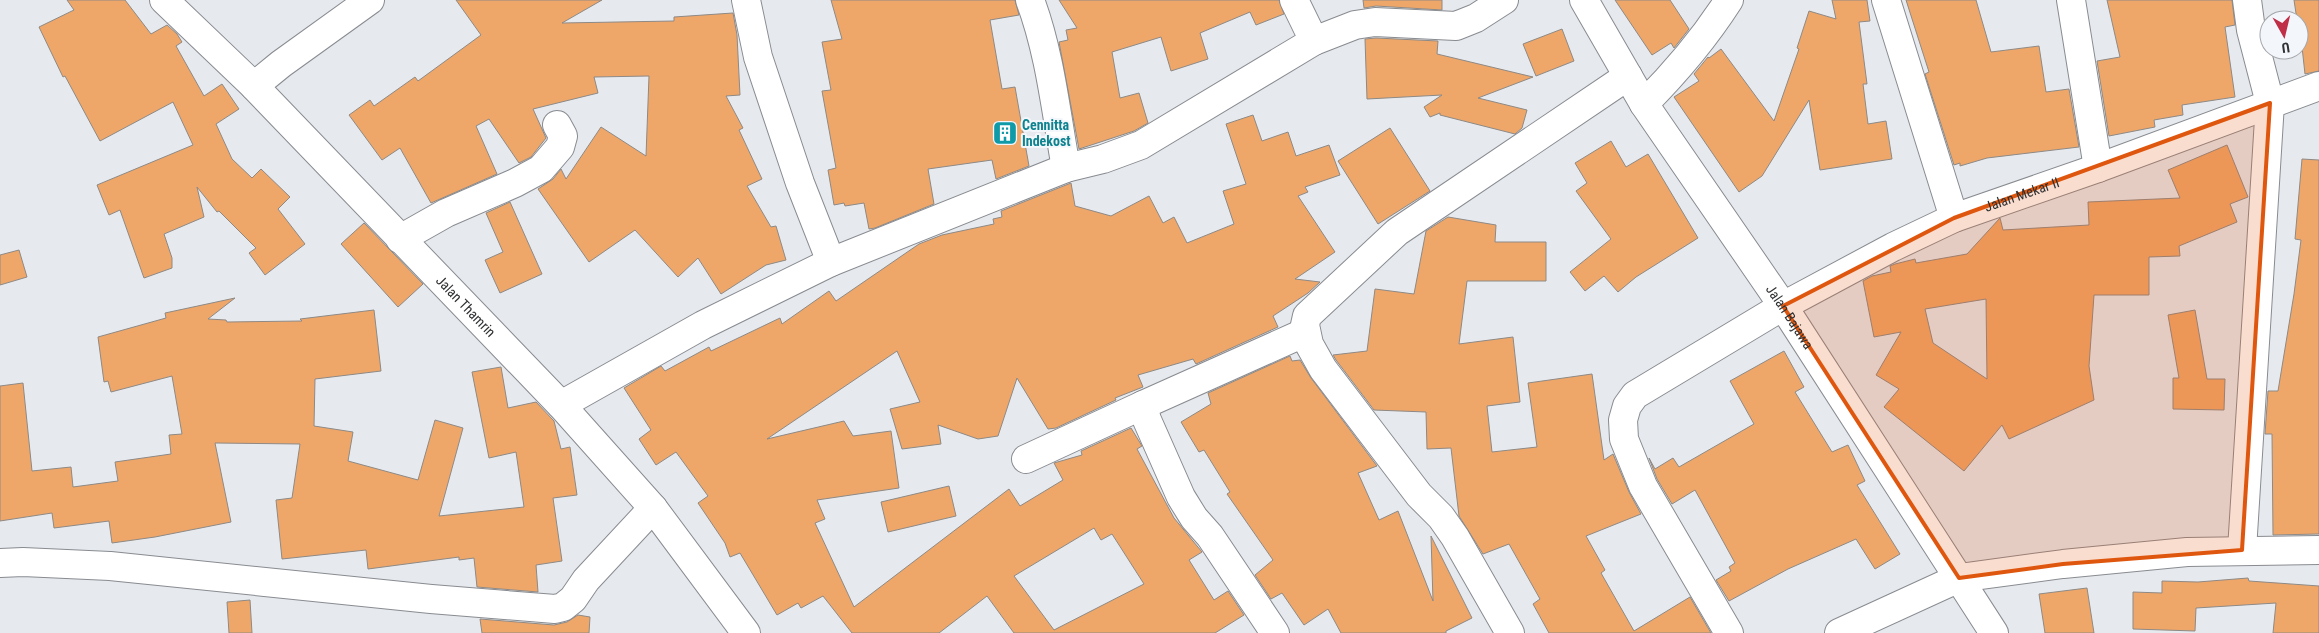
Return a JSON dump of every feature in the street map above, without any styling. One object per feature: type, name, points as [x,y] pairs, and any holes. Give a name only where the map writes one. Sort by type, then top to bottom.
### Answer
[{"type":"street","name":"Jalan Thamrin","points":[[164,0],[254,86],[561,405],[653,508],[746,633]]},
{"type":"street","points":[[254,86],[281,64],[370,0]]},
{"type":"street","points":[[746,0],[758,57],[800,183],[831,262]]},
{"type":"street","points":[[1030,0],[1037,17],[1046,55],[1066,168]]},
{"type":"street","points":[[1294,0],[1314,40]]},
{"type":"street","points":[[561,405],[703,325],[831,262],[1066,168],[1103,159],[1141,145],[1314,40],[1356,25],[1375,22],[1456,26],[1476,18],[1504,0]]},
{"type":"street","name":"Jalan Bajawa","points":[[1584,0],[1644,104],[1783,306],[1994,633]]},
{"type":"street","points":[[1644,104],[1669,79],[1706,36],[1729,0]]},
{"type":"street","points":[[1886,0],[1954,218]]},
{"type":"street","points":[[2071,0],[2098,168]]},
{"type":"street","points":[[2242,550],[2270,103],[2251,30],[2246,0]]},
{"type":"street","points":[[1510,633],[1455,537],[1441,517],[1420,495],[1323,369],[1309,344],[1305,325],[1307,316],[1397,232],[1628,76]]},
{"type":"street","name":"Jalan Mekar II","points":[[1729,633],[1643,486],[1624,439],[1623,420],[1627,406],[1635,395],[1783,306],[1893,246],[1954,218],[2098,168],[2319,86]]},
{"type":"street","points":[[400,239],[446,213],[515,183],[541,169],[560,147],[563,136],[558,125]]},
{"type":"street","points":[[1026,459],[1306,332]]},
{"type":"street","points":[[1144,405],[1147,420],[1181,496],[1194,518],[1210,536],[1275,633]]},
{"type":"street","points":[[0,563],[23,562],[110,566],[431,599],[555,609],[573,599],[586,580],[653,508]]},
{"type":"street","points":[[1839,633],[1959,578],[2073,563],[2187,552],[2319,550]]},
{"type":"highlighted area","points":[[2270,103],[2242,550],[2063,564],[1959,578],[1783,306],[1954,218]]},
{"type":"building","points":[[67,0],[125,0],[151,34],[167,25],[177,34],[182,42],[176,46],[204,96],[222,84],[239,109],[216,124],[232,159],[252,178],[261,169],[290,197],[278,209],[305,244],[265,275],[249,253],[256,248],[219,211],[217,212],[197,187],[204,217],[164,234],[172,258],[172,268],[144,278],[120,210],[109,215],[97,185],[193,145],[173,102],[100,141],[65,76],[63,77],[39,27],[74,10]]},
{"type":"building","points":[[456,0],[602,0],[562,23],[674,21],[674,17],[733,13],[737,35],[740,95],[726,96],[743,128],[739,130],[762,179],[747,186],[771,227],[776,226],[786,260],[766,265],[721,294],[698,258],[678,277],[635,230],[589,262],[538,189],[553,179],[561,169],[566,179],[601,127],[646,156],[649,76],[594,77],[598,93],[533,109],[546,138],[531,157],[519,163],[489,119],[476,126],[497,174],[431,203],[400,148],[382,160],[349,115],[370,100],[374,106],[415,77],[418,81],[481,35]]},
{"type":"building","points":[[831,0],[1015,0],[1019,15],[990,20],[1002,89],[1015,87],[1029,166],[996,179],[992,160],[928,169],[934,204],[875,228],[869,229],[864,203],[845,206],[844,203],[834,205],[828,170],[836,168],[822,91],[831,90],[822,42],[842,39]]},
{"type":"building","points":[[1059,0],[1279,0],[1284,14],[1256,25],[1250,12],[1200,33],[1208,59],[1171,71],[1161,37],[1112,52],[1120,98],[1139,93],[1148,123],[1134,131],[1079,149],[1059,42],[1068,40],[1066,30],[1077,28]]},
{"type":"building","points":[[1363,0],[1442,0],[1442,10],[1376,6],[1364,8]]},
{"type":"building","points":[[1615,0],[1670,0],[1689,29],[1674,48],[1671,43],[1652,55]]},
{"type":"building","points":[[1832,0],[1867,0],[1870,21],[1859,22],[1867,84],[1863,84],[1868,124],[1886,121],[1892,159],[1820,170],[1809,100],[1762,176],[1739,192],[1674,97],[1699,81],[1694,74],[1708,57],[1721,49],[1774,121],[1799,49],[1797,48],[1809,11],[1836,19]]},
{"type":"building","points":[[1906,0],[1976,0],[1991,52],[2039,46],[2046,92],[2069,89],[2079,147],[1987,158],[1960,166],[1960,163],[1954,165],[1925,74],[1929,72]]},
{"type":"building","points":[[2107,0],[2232,0],[2235,25],[2225,27],[2235,97],[2182,105],[2183,115],[2154,120],[2155,127],[2109,136],[2097,61],[2120,57]]},
{"type":"building","points":[[2294,0],[2319,0],[2319,71],[2305,74],[2303,60],[2309,60],[2309,10],[2296,10]]},
{"type":"building","points":[[1562,29],[1574,61],[1536,76],[1523,44]]},
{"type":"building","points":[[1365,39],[1438,41],[1437,54],[1533,77],[1478,98],[1527,110],[1522,128],[1515,134],[1440,115],[1440,113],[1430,117],[1424,107],[1442,95],[1367,99]]},
{"type":"building","points":[[1253,115],[1262,141],[1288,132],[1296,156],[1329,145],[1340,175],[1305,187],[1308,192],[1298,196],[1335,252],[1295,279],[1320,282],[1308,293],[1273,316],[1278,327],[1196,364],[1193,359],[1138,375],[1143,387],[1115,398],[1116,400],[1056,428],[1048,429],[1017,378],[998,436],[978,439],[938,425],[941,444],[902,449],[890,409],[920,402],[897,351],[767,439],[844,421],[853,436],[891,431],[899,488],[817,500],[825,519],[815,523],[854,607],[1009,489],[1020,506],[1063,480],[1054,463],[1082,455],[1081,451],[1131,428],[1142,446],[1137,449],[1174,518],[1202,552],[1189,560],[1214,600],[1228,591],[1244,615],[1215,633],[1014,633],[987,596],[939,633],[852,633],[823,596],[801,608],[798,603],[777,615],[740,553],[730,557],[725,543],[698,503],[708,496],[676,452],[656,465],[639,439],[651,430],[624,388],[661,366],[665,371],[709,347],[711,351],[780,318],[782,324],[829,291],[836,301],[919,244],[942,235],[994,224],[993,219],[1002,217],[1001,211],[1071,183],[1075,206],[1111,216],[1149,196],[1163,223],[1174,217],[1187,243],[1234,224],[1223,191],[1246,184],[1226,124]],"holes":[[[1094,528],[1101,540],[1112,534],[1144,584],[1054,630],[1014,576]]]},
{"type":"building","points":[[1390,128],[1430,191],[1378,224],[1338,161]]},
{"type":"building","points":[[1611,141],[1626,167],[1648,154],[1698,238],[1636,277],[1618,292],[1604,276],[1585,291],[1570,272],[1611,239],[1576,191],[1587,183],[1575,163]]},
{"type":"building","points":[[2227,145],[2248,197],[2230,204],[2237,222],[2179,246],[2180,256],[2149,257],[2149,295],[2094,295],[2089,366],[2094,400],[2009,439],[2002,425],[1964,471],[1884,407],[1899,389],[1876,375],[1901,332],[1874,337],[1863,281],[1872,276],[1891,272],[1890,266],[1895,264],[1915,259],[1916,263],[1967,254],[2000,218],[2003,230],[2089,225],[2088,202],[2180,198],[2168,170]],"holes":[[[1986,299],[1987,379],[1933,343],[1925,309]]]},
{"type":"building","points":[[2302,159],[2319,160],[2319,534],[2273,535],[2272,434],[2265,434],[2268,391],[2278,391],[2294,294],[2301,240],[2295,239]]},
{"type":"building","points":[[510,202],[542,274],[500,293],[485,260],[503,252],[486,213]]},
{"type":"building","points":[[1448,217],[1496,225],[1495,242],[1546,242],[1546,281],[1467,281],[1459,344],[1513,337],[1520,402],[1487,406],[1492,452],[1537,447],[1528,383],[1592,374],[1604,460],[1613,454],[1629,492],[1641,514],[1586,536],[1605,570],[1601,573],[1634,631],[1690,597],[1711,633],[1549,633],[1533,604],[1540,599],[1509,544],[1483,554],[1459,516],[1451,448],[1427,449],[1426,412],[1374,410],[1336,360],[1333,355],[1367,351],[1375,289],[1414,294],[1426,231]]},
{"type":"building","points":[[364,223],[423,284],[398,307],[341,244]]},
{"type":"building","points":[[19,250],[27,277],[0,285],[0,255]]},
{"type":"building","points":[[235,298],[208,319],[226,320],[227,322],[302,321],[300,319],[374,310],[381,371],[315,379],[314,426],[353,432],[348,461],[418,480],[435,420],[463,428],[439,516],[524,507],[516,452],[489,458],[472,372],[501,367],[508,408],[536,402],[554,421],[561,449],[570,447],[577,495],[553,498],[562,561],[536,565],[538,592],[477,587],[474,558],[459,560],[459,557],[368,569],[366,550],[282,559],[276,500],[292,498],[300,444],[215,443],[231,522],[155,537],[112,543],[109,521],[54,528],[52,513],[0,521],[0,386],[23,383],[32,471],[71,467],[73,487],[118,481],[115,462],[171,454],[169,435],[182,434],[172,376],[111,392],[108,381],[104,382],[98,337],[166,318],[165,313]]},
{"type":"building","points":[[2195,310],[2207,379],[2225,379],[2224,410],[2173,409],[2173,378],[2179,378],[2168,315]]},
{"type":"building","points":[[1784,351],[1804,387],[1795,392],[1832,452],[1848,445],[1865,481],[1857,485],[1900,554],[1875,569],[1856,539],[1788,569],[1729,601],[1716,580],[1731,571],[1729,567],[1735,563],[1695,490],[1672,504],[1657,479],[1649,458],[1655,469],[1673,458],[1679,467],[1754,424],[1730,381]]},
{"type":"building","points":[[1290,356],[1292,361],[1300,360],[1311,378],[1377,466],[1358,473],[1379,520],[1398,511],[1433,601],[1431,536],[1472,618],[1446,631],[1446,633],[1341,633],[1328,609],[1304,625],[1282,593],[1271,599],[1255,575],[1273,560],[1227,494],[1230,492],[1204,450],[1199,452],[1181,422],[1211,404],[1208,393]]},
{"type":"building","points":[[949,486],[956,516],[888,532],[881,502]]},
{"type":"building","points":[[2248,578],[2249,581],[2319,586],[2319,633],[2273,633],[2276,603],[2196,608],[2195,631],[2133,629],[2133,592],[2162,593],[2162,581],[2198,582]]},
{"type":"building","points":[[2087,588],[2094,633],[2045,633],[2039,594]]},
{"type":"building","points":[[250,600],[252,633],[229,633],[227,602]]},
{"type":"building","points":[[578,615],[590,617],[589,633],[482,633],[480,619],[554,625],[567,622]]},
{"type":"place","name":"Cennitta Indekost","points":[[1005,133]]}]
